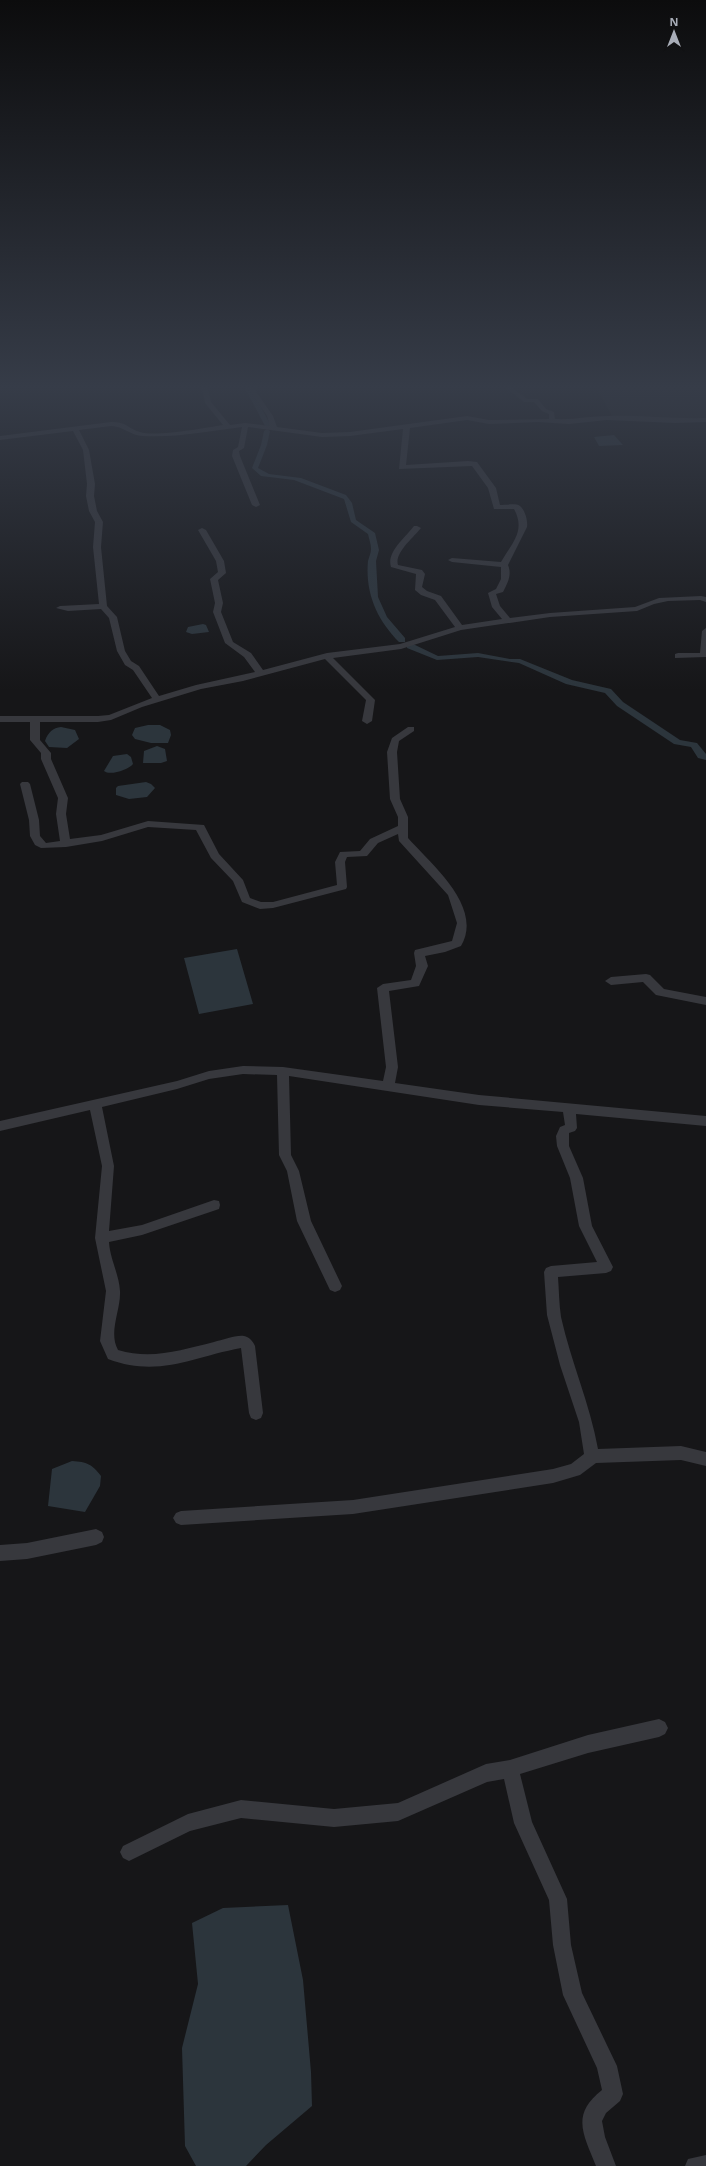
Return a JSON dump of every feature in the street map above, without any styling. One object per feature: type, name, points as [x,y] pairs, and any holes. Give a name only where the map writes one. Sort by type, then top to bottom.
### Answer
[{"type":"street","points":[[91,489],[90,496],[93,511],[98,522],[96,547],[103,606],[113,617],[121,651],[128,663],[136,668],[157,699]]},
{"type":"street","points":[[249,489],[256,506]]},
{"type":"street","points":[[492,489],[497,507],[517,507],[525,526],[504,565]]},
{"type":"street","points":[[417,528],[395,555],[393,561],[395,567],[419,572],[421,574],[418,588],[424,593],[438,598],[460,628]]},
{"type":"street","points":[[202,530],[220,561],[222,574],[214,579],[219,603],[216,612],[223,631],[229,643],[238,647],[250,658],[257,665],[260,673]]},
{"type":"street","points":[[452,560],[504,565]]},
{"type":"street","points":[[504,565],[508,572],[507,577],[500,586],[500,590],[492,593],[493,602],[508,621]]},
{"type":"street","points":[[0,719],[98,719],[111,717],[157,699],[199,687],[327,656],[401,646],[460,628],[550,615],[637,609],[643,605],[662,600],[701,598],[706,600]]},
{"type":"street","points":[[60,608],[68,609],[103,606]]},
{"type":"street","points":[[678,656],[704,655],[706,631]]},
{"type":"street","points":[[327,656],[334,668],[362,688],[371,700],[367,721]]},
{"type":"street","points":[[35,720],[35,740],[46,753],[46,759],[63,798],[61,814],[66,844]]},
{"type":"street","points":[[388,1087],[392,1067],[383,988],[415,983],[422,966],[419,953],[445,948],[457,943],[462,923],[453,894],[403,838],[403,817],[395,799],[392,752],[395,740],[411,729]]},
{"type":"street","points":[[25,784],[32,814],[35,836],[39,843],[45,846],[102,838],[148,824],[200,827],[215,856],[238,880],[246,900],[253,904],[267,906],[342,887],[340,862],[344,854],[363,854],[374,840],[403,828]]},
{"type":"street","points":[[611,981],[646,978],[660,992],[706,1001]]},
{"type":"street","points":[[0,1126],[95,1105],[209,1075],[243,1070],[283,1071],[479,1100],[706,1121]]},
{"type":"street","points":[[283,1071],[285,1155],[293,1171],[307,1227],[335,1286]]},
{"type":"street","points":[[95,1105],[108,1166],[102,1251],[114,1287],[111,1314],[107,1327],[107,1347],[113,1355],[144,1362],[175,1360],[243,1342],[248,1346],[256,1413]]},
{"type":"street","points":[[182,1518],[352,1507],[553,1476],[577,1470],[588,1462],[592,1456],[586,1422],[567,1365],[554,1315],[550,1272],[606,1267],[588,1234],[574,1170],[565,1153],[561,1138],[564,1130],[571,1128],[569,1108]]},
{"type":"street","points":[[102,1238],[142,1230],[214,1205]]},
{"type":"street","points":[[592,1456],[681,1453],[706,1459]]},
{"type":"street","points":[[0,1553],[27,1551],[96,1537]]},
{"type":"street","points":[[129,1852],[188,1823],[241,1809],[334,1818],[398,1812],[486,1773],[510,1769],[588,1744],[659,1728]]},
{"type":"street","points":[[510,1769],[523,1823],[558,1899],[562,1945],[573,1995],[607,2066],[612,2084],[613,2094],[609,2099],[597,2107],[593,2114],[592,2126],[606,2166]]},
{"type":"street","points":[[695,2166],[706,2165]]},
{"type":"shaded area","points":[[203,624],[206,625],[209,632],[192,634],[186,632],[188,627]]},
{"type":"shaded area","points":[[148,725],[160,725],[170,730],[171,735],[168,743],[151,743],[135,739],[132,735],[135,728]]},
{"type":"shaded area","points":[[61,727],[75,730],[79,739],[67,748],[49,747],[45,741],[49,733],[53,729]]},
{"type":"shaded area","points":[[157,746],[165,749],[167,761],[161,763],[143,763],[144,751]]},
{"type":"shaded area","points":[[127,754],[131,757],[133,764],[131,766],[114,773],[104,771],[113,756]]},
{"type":"shaded area","points":[[146,782],[155,788],[147,797],[129,799],[116,795],[116,788],[118,786]]},
{"type":"shaded area","points":[[237,949],[253,1004],[199,1014],[184,958]]},
{"type":"shaded area","points":[[72,1461],[89,1464],[101,1476],[100,1486],[85,1512],[48,1506],[52,1469]]},
{"type":"shaded area","points":[[288,1905],[303,1980],[311,2072],[312,2106],[266,2145],[246,2166],[196,2166],[185,2146],[182,2048],[198,1984],[192,1923],[223,1908]]},
{"type":"waterway","points":[[327,489],[346,498],[349,503],[353,521],[371,533],[375,550],[372,561],[374,597],[383,617],[393,631],[402,640]]},
{"type":"waterway","points":[[410,646],[437,658],[478,655],[510,661],[520,661],[569,682],[608,691],[620,704],[677,742],[694,745],[701,756],[706,757]]}]
